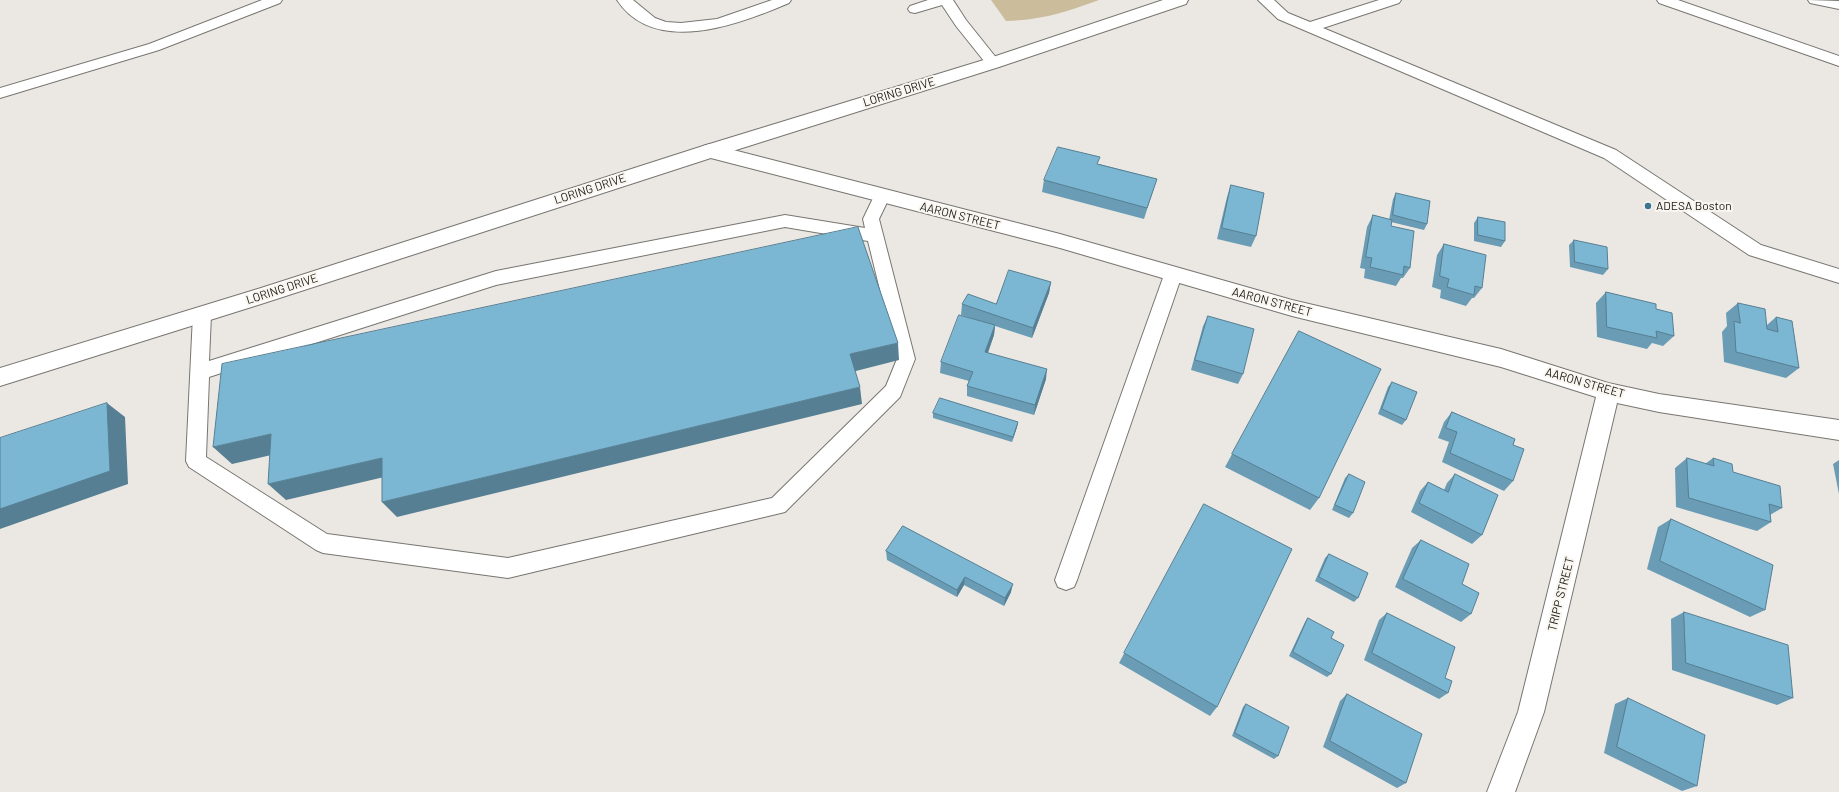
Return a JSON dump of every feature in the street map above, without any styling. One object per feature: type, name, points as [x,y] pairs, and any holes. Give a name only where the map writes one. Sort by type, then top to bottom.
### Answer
[{"type":"street","name":"LORING DRIVE","points":[[0,377],[202,315],[710,150],[993,63],[1180,0]]},
{"type":"street","name":"AARON STREET","points":[[710,150],[882,196],[1060,241],[1173,275],[1292,308],[1501,358],[1608,392],[1659,403],[1839,430]]},
{"type":"street","name":"TRIPP STREET","points":[[1502,792],[1531,712],[1575,537],[1608,392]]},
{"type":"lane","points":[[0,93],[154,47],[274,0]]},
{"type":"lane","points":[[624,0],[650,21],[663,26],[681,29],[742,16],[784,0]]},
{"type":"lane","points":[[915,9],[942,0]]},
{"type":"lane","points":[[946,0],[961,23],[993,63]]},
{"type":"lane","points":[[1265,0],[1283,16],[1610,154],[1755,250],[1839,276]]},
{"type":"lane","points":[[1310,27],[1394,0]]},
{"type":"lane","points":[[1664,0],[1839,61]]},
{"type":"lane","points":[[1815,0],[1839,5]]},
{"type":"lane","points":[[202,315],[196,461],[323,542],[508,568],[778,506],[893,392],[906,359],[871,219],[882,196]]},
{"type":"lane","points":[[199,372],[496,278],[785,221],[875,236]]},
{"type":"lane","points":[[1066,580],[1173,275]]},
{"type":"shaded area","points":[[991,0],[1099,0],[1054,15],[1006,21]]},
{"type":"building","points":[[1058,147],[1100,157],[1097,164],[1157,179],[1147,208],[1044,180]]},
{"type":"building","points":[[1231,185],[1264,193],[1256,236],[1222,228]]},
{"type":"building","points":[[1396,193],[1430,201],[1427,224],[1393,215]]},
{"type":"building","points":[[1373,215],[1392,220],[1391,226],[1414,231],[1410,268],[1404,266],[1403,275],[1370,267],[1372,258],[1366,257]]},
{"type":"building","points":[[1478,217],[1505,222],[1505,241],[1478,235]]},
{"type":"building","points":[[858,227],[898,343],[850,354],[860,387],[382,502],[382,458],[268,484],[271,434],[213,447],[222,364]]},
{"type":"building","points":[[1574,240],[1607,247],[1608,269],[1575,262]]},
{"type":"building","points":[[1444,244],[1486,255],[1482,288],[1475,286],[1474,295],[1447,287],[1449,279],[1440,276]]},
{"type":"building","points":[[1009,270],[1051,282],[1033,328],[962,304],[968,294],[996,304]]},
{"type":"building","points":[[1606,292],[1656,304],[1656,309],[1672,313],[1674,336],[1656,331],[1657,338],[1607,327]]},
{"type":"building","points":[[1738,303],[1765,309],[1767,329],[1778,332],[1776,317],[1792,321],[1799,368],[1736,352],[1734,321],[1740,323]]},
{"type":"building","points":[[959,315],[995,325],[985,352],[1047,369],[1035,405],[967,386],[973,372],[941,362]]},
{"type":"building","points":[[1208,316],[1254,329],[1243,374],[1195,360]]},
{"type":"building","points":[[1299,331],[1381,369],[1319,498],[1232,454]]},
{"type":"building","points":[[1392,382],[1417,392],[1406,420],[1382,409]]},
{"type":"building","points":[[940,398],[1018,422],[1013,437],[933,413]]},
{"type":"building","points":[[107,403],[110,471],[0,509],[0,438]]},
{"type":"building","points":[[1452,412],[1515,439],[1513,445],[1524,449],[1513,481],[1450,453],[1457,432],[1446,428]]},
{"type":"building","points":[[1687,458],[1714,466],[1713,458],[1732,464],[1733,472],[1780,486],[1782,508],[1769,504],[1771,522],[1689,498]]},
{"type":"building","points":[[1349,474],[1365,482],[1353,513],[1335,505]]},
{"type":"building","points":[[1455,474],[1498,495],[1482,535],[1419,503],[1428,482],[1448,492]]},
{"type":"building","points":[[1204,504],[1292,549],[1217,707],[1124,653]]},
{"type":"building","points":[[1671,519],[1773,565],[1765,610],[1660,561]]},
{"type":"building","points":[[903,526],[1013,584],[1005,598],[965,577],[957,590],[886,551]]},
{"type":"building","points":[[1421,540],[1469,564],[1462,584],[1479,593],[1471,614],[1403,579]]},
{"type":"building","points":[[1329,554],[1368,573],[1358,598],[1319,577]]},
{"type":"building","points":[[1684,612],[1788,645],[1793,698],[1686,663]]},
{"type":"building","points":[[1387,613],[1455,647],[1445,678],[1452,681],[1448,693],[1372,653]]},
{"type":"building","points":[[1308,618],[1334,632],[1331,638],[1344,645],[1331,674],[1293,652]]},
{"type":"building","points":[[1347,694],[1422,734],[1406,783],[1330,741]]},
{"type":"building","points":[[1628,698],[1705,735],[1697,786],[1617,747]]},
{"type":"building","points":[[1246,704],[1289,727],[1278,756],[1235,733]]},
{"type":"place","name":"ADESA Boston","points":[[1648,206]]}]
